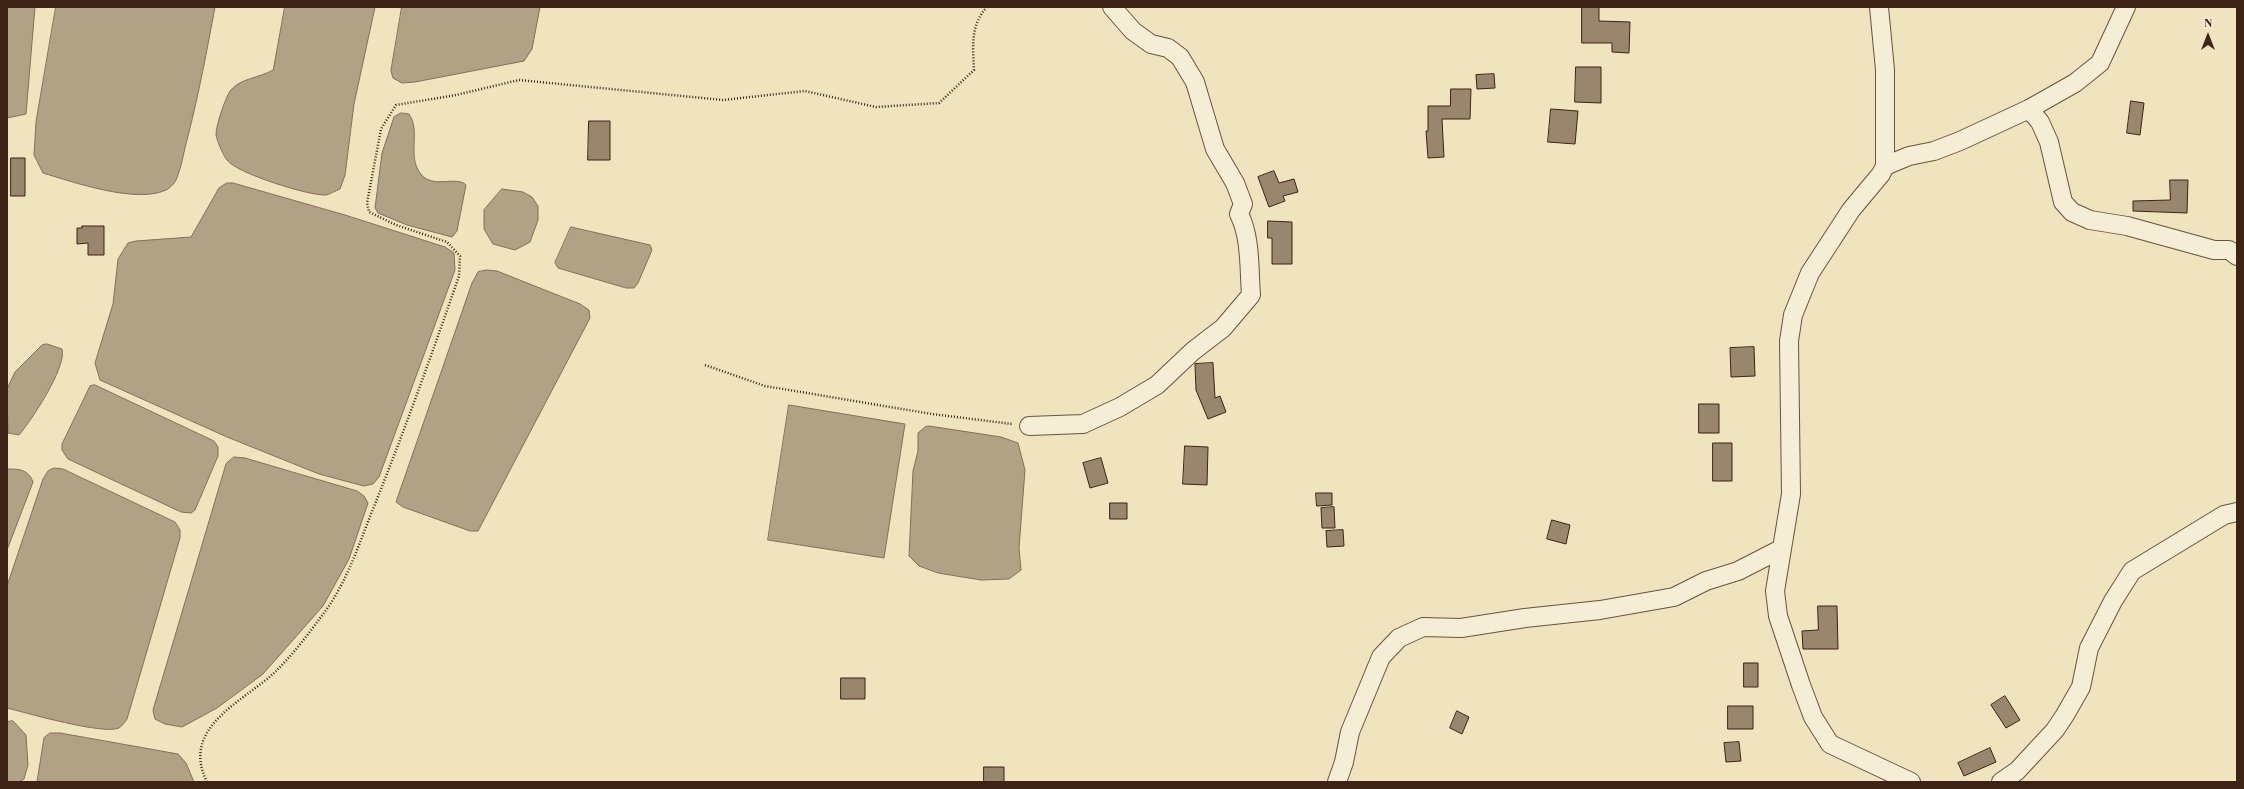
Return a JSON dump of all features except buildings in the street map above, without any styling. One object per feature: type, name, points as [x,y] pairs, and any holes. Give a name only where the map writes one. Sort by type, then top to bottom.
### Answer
[{"type":"street","points":[[1029,426],[1083,424],[1120,407],[1156,385],[1193,351],[1223,328],[1251,295],[1246,236],[1243,222],[1239,214],[1243,204],[1235,183],[1215,149],[1196,82],[1180,57],[1168,48],[1151,44],[1134,30],[1112,7]]},
{"type":"street","points":[[1879,7],[1885,70],[1885,166],[1881,174],[1851,210],[1810,273],[1793,315],[1789,340],[1791,494],[1775,591],[1778,616],[1813,717],[1830,744],[1911,782]]},
{"type":"street","points":[[1885,166],[1909,156],[1934,151],[2029,109],[2075,84],[2100,63],[2126,7]]},
{"type":"street","points":[[2029,109],[2040,122],[2049,142],[2063,202],[2072,212],[2090,220],[2126,226],[2214,250],[2230,250],[2237,256]]},
{"type":"street","points":[[2001,782],[2017,771],[2055,730],[2065,715],[2081,687],[2089,648],[2113,601],[2132,571],[2224,515],[2237,512]]},
{"type":"street","points":[[1337,782],[1344,762],[1350,732],[1381,657],[1399,638],[1423,627],[1461,628],[1525,618],[1600,610],[1674,597],[1706,581],[1738,571],[1782,549]]},
{"type":"path","points":[[207,782],[203,774],[199,750],[205,735],[222,713],[252,692],[288,658],[325,612],[345,577],[382,487],[459,276],[460,256],[447,242],[396,225],[369,212],[367,203],[381,129],[396,105],[456,95],[519,80],[723,100],[805,91],[876,107],[939,103],[974,70],[973,33],[982,13],[987,7]]},
{"type":"path","points":[[705,365],[765,386],[932,414],[1029,426]]},
{"type":"shaded area","points":[[7,7],[35,7],[26,114],[7,118]]},
{"type":"shaded area","points":[[56,7],[215,7],[192,120],[178,175],[172,186],[153,194],[138,195],[104,190],[43,173],[34,155],[36,122]]},
{"type":"shaded area","points":[[285,7],[375,7],[354,104],[345,175],[340,189],[326,195],[305,192],[274,183],[233,165],[224,155],[216,135],[221,112],[230,91],[239,83],[273,70]]},
{"type":"shaded area","points":[[402,7],[540,7],[532,49],[524,61],[415,82],[402,83],[393,78],[391,71]]},
{"type":"shaded area","points":[[401,113],[409,114],[412,121],[414,128],[414,159],[420,173],[431,181],[457,181],[466,185],[457,231],[452,237],[407,225],[378,213],[375,208],[382,153],[394,117]]},
{"type":"shaded area","points":[[227,183],[233,183],[345,215],[445,247],[454,253],[455,270],[379,477],[373,484],[364,486],[319,474],[227,437],[100,380],[95,363],[113,304],[118,259],[128,243],[136,241],[191,237],[219,188]]},
{"type":"shaded area","points":[[502,189],[523,192],[532,197],[538,206],[538,220],[530,242],[515,250],[493,244],[484,229],[484,210]]},
{"type":"shaded area","points":[[571,227],[650,245],[652,250],[638,283],[634,288],[626,288],[558,268],[555,263]]},
{"type":"shaded area","points":[[487,270],[497,271],[580,304],[589,310],[590,318],[478,531],[470,531],[403,507],[396,502],[472,283],[478,272]]},
{"type":"shaded area","points":[[47,344],[62,349],[62,357],[54,380],[47,394],[19,435],[8,433],[7,389],[15,372],[42,345]]},
{"type":"shaded area","points":[[95,385],[214,441],[218,447],[218,456],[195,510],[191,513],[181,512],[68,459],[62,450],[62,444],[90,386]]},
{"type":"shaded area","points":[[789,405],[905,424],[884,558],[768,540]]},
{"type":"shaded area","points":[[929,426],[1001,437],[1018,443],[1025,470],[1019,548],[1021,570],[1009,579],[981,580],[938,573],[919,566],[909,556],[913,471],[918,451],[918,433],[925,427]]},
{"type":"shaded area","points":[[234,457],[245,458],[357,491],[364,496],[368,503],[349,559],[323,606],[263,674],[217,708],[182,727],[165,724],[155,719],[153,710],[226,464]]},
{"type":"shaded area","points":[[54,468],[63,469],[175,522],[180,530],[180,538],[127,719],[119,728],[98,729],[7,708],[7,586],[43,479],[48,471]]},
{"type":"shaded area","points":[[7,469],[26,472],[29,474],[33,482],[7,550]]},
{"type":"shaded area","points":[[13,721],[26,735],[28,765],[24,779],[19,782],[7,782],[7,722]]},
{"type":"shaded area","points":[[50,733],[60,733],[178,754],[186,763],[194,782],[37,782],[44,738]]}]
